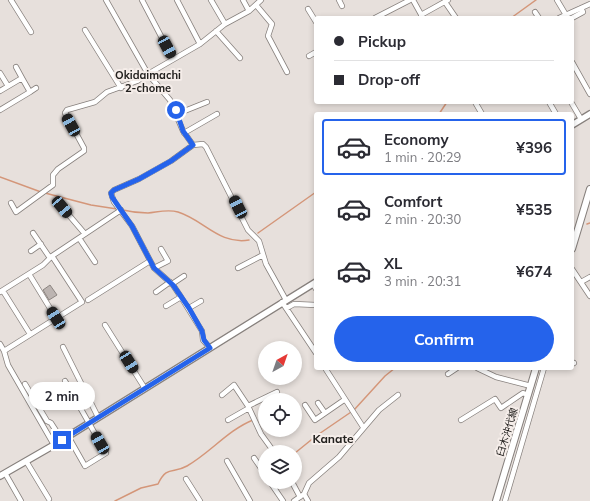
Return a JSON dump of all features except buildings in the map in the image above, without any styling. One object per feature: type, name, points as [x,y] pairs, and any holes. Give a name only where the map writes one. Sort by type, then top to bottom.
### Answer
[{"type":"main road","points":[[574,242],[590,189]]},
{"type":"main road","name":"臼木沖代線","points":[[496,501],[535,370]]},
{"type":"street","points":[[11,0],[31,32]]},
{"type":"street","points":[[107,0],[148,74],[170,100],[184,133],[193,145]]},
{"type":"street","points":[[142,0],[173,59]]},
{"type":"street","points":[[177,0],[200,44]]},
{"type":"street","points":[[211,0],[225,24]]},
{"type":"street","points":[[243,0],[249,11]]},
{"type":"street","points":[[10,203],[17,214],[53,185],[53,175],[58,169],[84,151],[84,148],[65,113],[67,110],[95,102],[107,92],[137,81],[200,44],[225,24],[249,11],[261,0]]},
{"type":"street","points":[[339,0],[342,6]]},
{"type":"street","points":[[380,16],[412,0],[422,16],[447,1],[455,16]]},
{"type":"street","points":[[557,0],[566,15],[590,4]]},
{"type":"street","points":[[256,5],[272,24],[268,36],[287,72]]},
{"type":"street","points":[[574,17],[583,12],[581,8]]},
{"type":"street","points":[[308,9],[314,19]]},
{"type":"street","points":[[535,12],[538,16]]},
{"type":"street","points":[[86,30],[120,88]]},
{"type":"street","points":[[216,31],[233,53],[240,58]]},
{"type":"street","points":[[309,56],[314,53]]},
{"type":"street","points":[[574,66],[590,94]]},
{"type":"street","points":[[16,67],[30,92]]},
{"type":"street","points":[[0,73],[8,86]]},
{"type":"street","points":[[0,91],[22,78]]},
{"type":"street","points":[[0,110],[36,88]]},
{"type":"street","points":[[177,114],[207,102]]},
{"type":"street","points":[[572,104],[581,120]]},
{"type":"street","points":[[184,133],[216,114]]},
{"type":"street","points":[[574,124],[590,114]]},
{"type":"street","points":[[210,348],[204,340],[202,331],[189,308],[171,283],[154,268],[132,226],[112,197],[111,193],[114,190],[139,179],[171,161],[193,145],[203,144],[206,147],[248,230],[259,241],[266,264],[286,308],[314,350]]},
{"type":"street","points":[[62,207],[85,234]]},
{"type":"street","points":[[30,334],[1,292],[121,210]]},
{"type":"street","points":[[4,350],[82,302],[33,232]]},
{"type":"street","points":[[79,238],[94,262]]},
{"type":"street","points":[[31,251],[41,244]]},
{"type":"street","points":[[154,268],[168,261],[162,249]]},
{"type":"street","points":[[238,268],[263,255]]},
{"type":"street","points":[[88,300],[150,261]]},
{"type":"street","points":[[574,273],[590,296]]},
{"type":"street","points":[[29,274],[56,318]]},
{"type":"street","points":[[156,292],[184,276]]},
{"type":"street","points":[[581,282],[590,277]]},
{"type":"street","points":[[21,501],[2,474],[54,445],[144,387],[210,348],[284,301],[314,286]]},
{"type":"street","points":[[166,306],[181,297]]},
{"type":"street","points":[[189,308],[201,301]]},
{"type":"street","points":[[286,308],[294,304],[314,305]]},
{"type":"street","points":[[105,325],[144,387]]},
{"type":"street","points":[[0,344],[4,350],[8,365],[54,445]]},
{"type":"street","points":[[63,347],[98,417]]},
{"type":"street","points":[[326,370],[344,400],[363,427]]},
{"type":"street","points":[[448,374],[454,370]]},
{"type":"street","points":[[481,370],[496,377],[531,386]]},
{"type":"street","points":[[505,501],[543,370]]},
{"type":"street","points":[[65,381],[106,453],[85,466],[68,436]]},
{"type":"street","points":[[25,384],[47,421],[51,423],[62,440]]},
{"type":"street","points":[[222,395],[234,385],[248,407],[260,434],[269,445]]},
{"type":"street","points":[[228,420],[248,407],[277,392]]},
{"type":"street","points":[[461,420],[495,399],[500,408],[523,393],[528,395]]},
{"type":"street","points":[[294,501],[302,496],[309,483],[339,457],[379,410],[398,395]]},
{"type":"street","points":[[305,405],[315,420],[344,400]]},
{"type":"street","points":[[318,403],[325,413]]},
{"type":"street","points":[[254,458],[258,464]]},
{"type":"street","points":[[26,461],[49,499]]},
{"type":"street","points":[[227,461],[250,501]]},
{"type":"street","points":[[186,479],[200,501]]},
{"type":"street","points":[[275,489],[283,501]]},
{"type":"street","points":[[297,489],[308,501]]},
{"type":"waterway","points":[[514,16],[536,0]]},
{"type":"waterway","points":[[440,112],[446,104]]},
{"type":"waterway","points":[[0,177],[41,192]]},
{"type":"waterway","points":[[45,193],[91,205],[117,209]]},
{"type":"waterway","points":[[258,233],[314,193]]},
{"type":"waterway","points":[[123,210],[145,213],[174,211],[196,220],[212,231],[229,239],[238,241],[249,240]]},
{"type":"waterway","points":[[302,447],[354,410],[385,376],[392,370]]},
{"type":"waterway","points":[[115,501],[141,488],[158,484],[164,474],[187,466],[204,455],[235,430],[253,420]]},
{"type":"district","name":"Okidaimachi 2-chome","points":[[148,81]]},
{"type":"district","name":"Kanate","points":[[333,438]]},
{"type":"route","points":[[62,440],[144,387],[210,348],[204,340],[202,331],[189,308],[173,285],[154,268],[132,226],[114,202],[111,193],[119,187],[139,179],[171,161],[193,145],[183,131],[176,110]]}]
